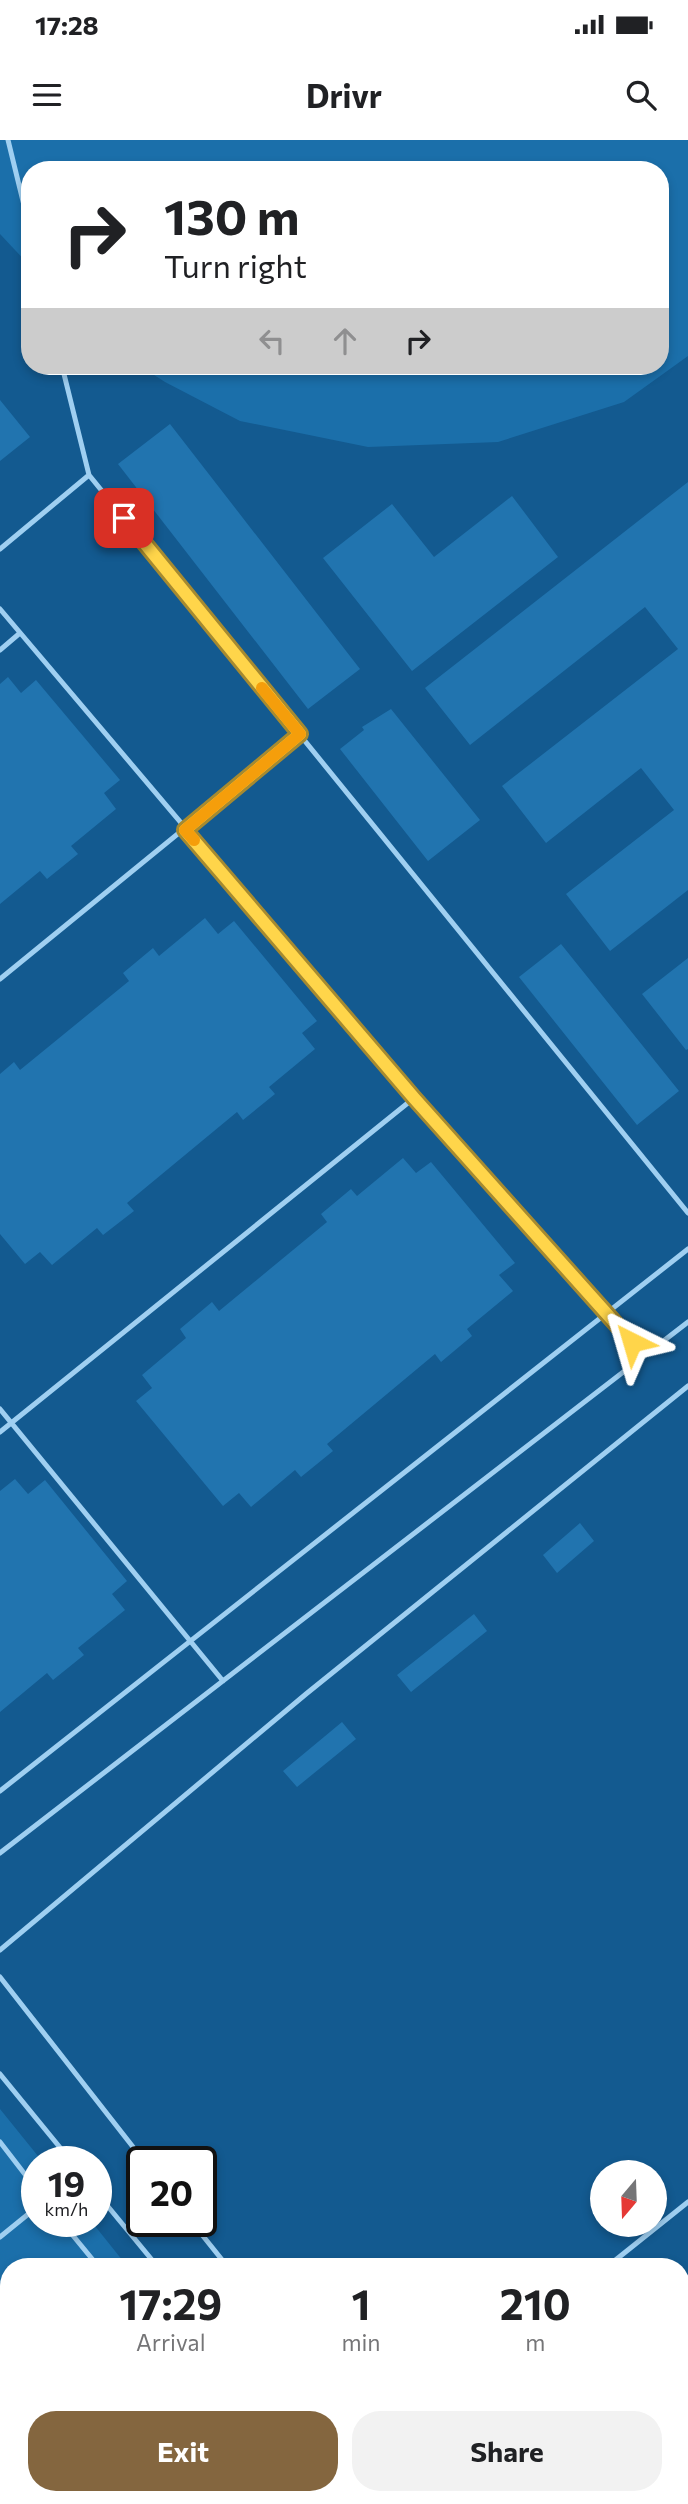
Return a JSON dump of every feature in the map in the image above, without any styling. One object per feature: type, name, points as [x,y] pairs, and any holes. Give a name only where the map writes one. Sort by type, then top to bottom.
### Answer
[{"type":"lane","points":[[8,140],[21,193]]},
{"type":"lane","points":[[64,375],[89,475],[688,1213]]},
{"type":"lane","points":[[0,549],[89,475]]},
{"type":"lane","points":[[0,609],[414,1098],[608,1312],[644,1356]]},
{"type":"lane","points":[[0,650],[20,634]]},
{"type":"lane","points":[[0,979],[300,734]]},
{"type":"lane","points":[[0,1432],[414,1098]]},
{"type":"lane","points":[[0,1791],[192,1643],[688,1249]]},
{"type":"lane","points":[[0,1853],[688,1322]]},
{"type":"lane","points":[[0,1950],[306,1693],[688,1386]]},
{"type":"lane","points":[[0,1409],[223,1681]]},
{"type":"lane","points":[[0,1977],[133,2146]]},
{"type":"lane","points":[[0,2074],[59,2146]]},
{"type":"lane","points":[[0,2142],[21,2169]]},
{"type":"lane","points":[[618,2258],[688,2202]]},
{"type":"lane","points":[[112,2211],[150,2258]]},
{"type":"lane","points":[[0,2238],[21,2220]]},
{"type":"lane","points":[[74,2237],[91,2258]]},
{"type":"lane","points":[[204,2237],[221,2258]]},
{"type":"shaded area","points":[[0,140],[688,140],[688,356],[669,370],[669,161],[21,161],[21,256],[0,234]]},
{"type":"shaded area","points":[[154,375],[662,375],[624,402],[498,442],[368,447],[240,421]]},
{"type":"shaded area","points":[[0,2109],[30,2146],[21,2146],[21,2237],[104,2237],[121,2258],[0,2258]]},
{"type":"building","points":[[0,400],[30,437],[0,461]]},
{"type":"building","points":[[170,424],[360,669],[308,709],[118,464]]},
{"type":"building","points":[[688,482],[688,890],[610,951],[566,894],[674,810],[641,768],[546,843],[502,786],[678,649],[645,607],[470,745],[425,688]]},
{"type":"building","points":[[512,496],[558,557],[412,671],[323,558],[392,504],[434,557]]},
{"type":"building","points":[[8,677],[21,693],[36,680],[120,780],[104,793],[116,809],[71,846],[78,854],[47,879],[40,871],[0,904],[0,684]]},
{"type":"building","points":[[391,709],[480,820],[428,861],[340,749],[364,730],[362,727]]},
{"type":"building","points":[[205,918],[218,934],[234,921],[317,1021],[302,1033],[315,1049],[269,1087],[275,1094],[243,1120],[237,1112],[127,1203],[134,1211],[103,1235],[97,1228],[52,1265],[40,1252],[25,1264],[0,1234],[0,1074],[14,1062],[20,1070],[129,981],[123,973],[153,948],[159,956]]},
{"type":"building","points":[[561,944],[679,1091],[637,1125],[519,977]]},
{"type":"building","points":[[688,958],[688,1049],[686,1050],[642,994]]},
{"type":"building","points":[[403,1158],[416,1173],[431,1162],[515,1263],[499,1275],[513,1291],[467,1329],[472,1336],[441,1362],[435,1354],[327,1444],[333,1451],[301,1477],[295,1470],[251,1507],[239,1493],[223,1506],[136,1401],[152,1388],[142,1375],[186,1338],[180,1329],[212,1302],[219,1311],[327,1222],[321,1214],[351,1189],[357,1196]]},
{"type":"building","points":[[15,1479],[28,1494],[45,1480],[127,1581],[112,1594],[125,1610],[78,1648],[84,1655],[53,1680],[47,1673],[0,1712],[0,1491]]},
{"type":"building","points":[[580,1523],[594,1541],[557,1573],[543,1555]]},
{"type":"building","points":[[474,1614],[487,1631],[411,1692],[397,1675]]},
{"type":"building","points":[[342,1722],[356,1739],[297,1787],[283,1771]]},
{"type":"slow traffic","points":[[194,840],[185,830],[300,734],[262,688]]},
{"type":"route","points":[[124,518],[300,734],[185,830],[414,1098],[632,1342]]}]
